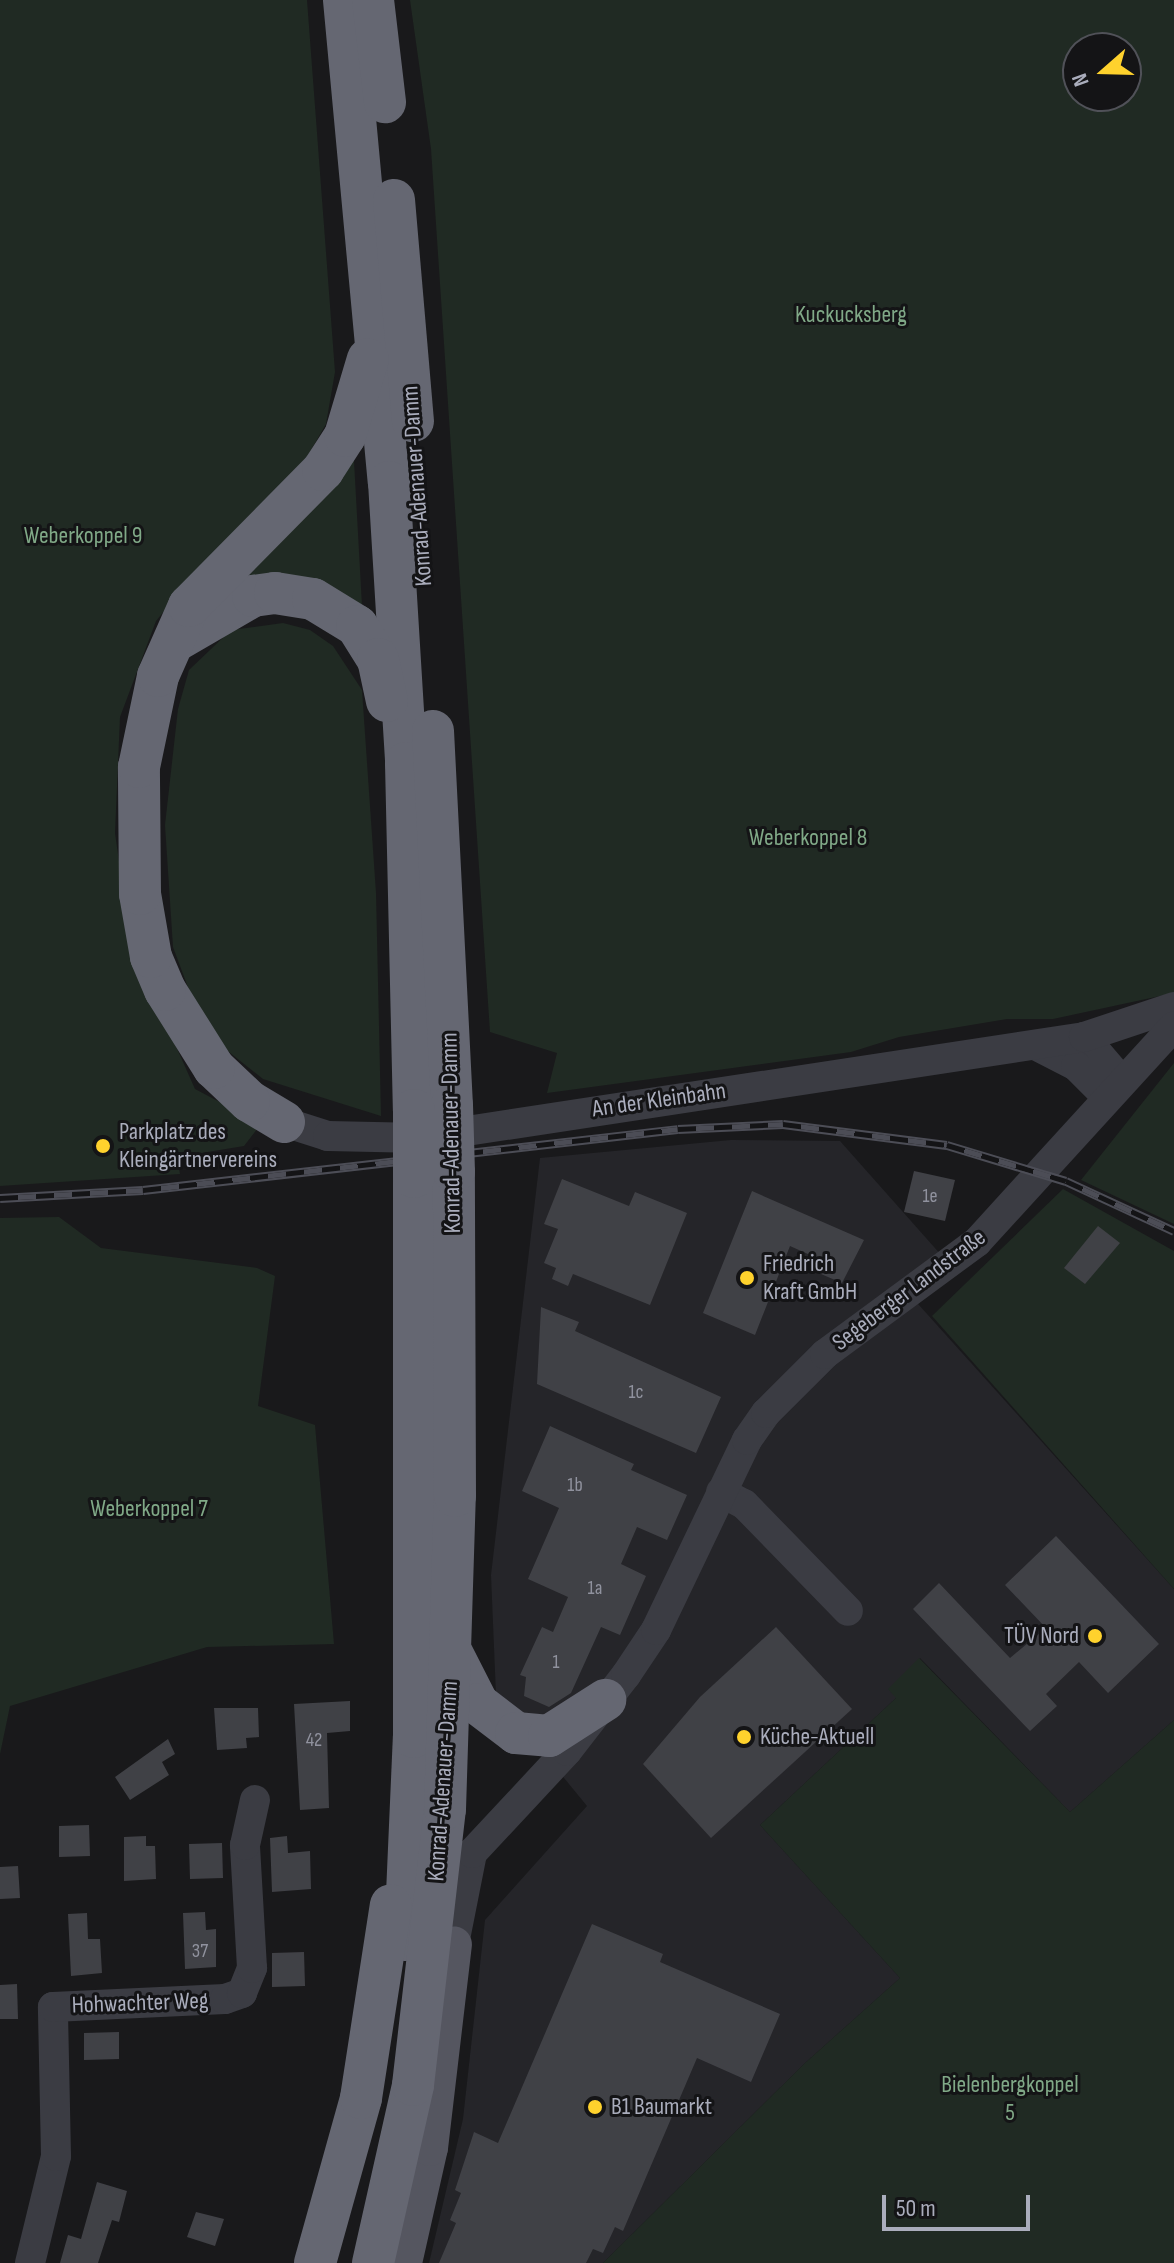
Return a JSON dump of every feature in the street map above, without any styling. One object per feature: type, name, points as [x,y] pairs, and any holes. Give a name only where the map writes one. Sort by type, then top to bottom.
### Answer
[{"type":"highway","name":"Konrad-Adenauer-Damm","points":[[344,0],[374,310],[433,1107]]},
{"type":"highway","name":"Konrad-Adenauer-Damm","points":[[373,0],[420,510],[434,1175],[451,1652],[445,1809],[413,2085],[373,2263]]},
{"type":"highway","points":[[284,1122],[230,1086],[196,1046],[165,990],[144,923],[136,846],[139,767],[158,676],[199,592],[266,532],[323,470],[345,436],[362,392],[374,310]]},
{"type":"highway","points":[[177,640],[253,596],[294,594],[325,604],[357,626],[378,659],[406,763]]},
{"type":"highway","name":"Konrad-Adenauer-Damm","points":[[346,2263],[397,2035],[414,1737],[434,1175]]},
{"type":"highway","points":[[451,1652],[478,1704],[516,1733],[549,1736],[605,1700]]},
{"type":"highway","points":[[315,2263],[361,2098],[376,2019],[391,1919],[397,1801],[414,1737]]},
{"type":"highway","points":[[445,1809],[454,1944]]},
{"type":"main road","points":[[404,2263],[430,2148],[454,1944]]},
{"type":"street","name":"An der Kleinbahn","points":[[284,1122],[328,1136],[421,1138],[1084,1037],[1174,1007]]},
{"type":"street","name":"Segeberger Landstraße","points":[[454,1944],[472,1853],[567,1751],[656,1630],[747,1440],[788,1388],[825,1354],[977,1242],[1113,1088],[1174,1026]]},
{"type":"street","points":[[1084,1037],[1113,1088]]},
{"type":"street","points":[[1035,1045],[1113,1088]]},
{"type":"street","points":[[721,1492],[744,1504],[848,1611]]},
{"type":"street","name":"Hohwachter Weg","points":[[30,2263],[56,2156],[53,2007],[225,1999],[242,1993],[252,1968],[245,1845],[255,1800]]},
{"type":"shaded area","points":[[731,1140],[840,1141],[950,1265],[910,1295],[1174,1589],[1174,1720],[1070,1812],[920,1658],[896,1698],[760,1825],[900,1978],[804,2064],[603,2263],[429,2263],[463,2119],[485,1920],[587,1806],[496,1695],[491,1575],[540,1158]]},
{"type":"green space","name":"Weberkoppel 9","points":[[0,0],[307,0],[335,372],[326,424],[300,469],[201,566],[156,621],[120,717],[115,833],[131,945],[195,1089],[261,1124],[244,1146],[177,1157],[180,1174],[0,1186]]},
{"type":"green space","name":"Kuckucksberg","points":[[410,0],[1174,0],[1174,993],[1053,1019],[1007,1019],[899,1037],[851,1052],[547,1093],[557,1053],[490,1032],[431,149]]},
{"type":"green space","points":[[350,458],[354,461],[362,606],[224,585]]},
{"type":"green space","points":[[283,623],[310,630],[333,646],[362,690],[376,893],[381,1116],[263,1079],[224,1048],[192,998],[173,947],[165,825],[178,709],[189,670],[231,630]]},
{"type":"green space","points":[[1174,1063],[1174,1224],[1081,1180]]},
{"type":"green space","points":[[1063,1189],[1174,1251],[1174,1589],[932,1316]]},
{"type":"green space","name":"Weberkoppel 7","points":[[59,1217],[101,1248],[257,1268],[275,1276],[258,1406],[315,1425],[334,1644],[207,1647],[10,1706],[0,1754],[0,1218]]},
{"type":"green space","name":"Bielenbergkoppel 5","points":[[919,1658],[1070,1812],[1174,1720],[1174,2263],[603,2263],[804,2064],[900,1978],[760,1825],[896,1698],[888,1689]]},
{"type":"building","points":[[914,1171],[955,1180],[945,1221],[904,1212]]},
{"type":"building","points":[[562,1179],[629,1206],[635,1192],[687,1213],[650,1305],[573,1274],[568,1286],[552,1279],[556,1268],[544,1263],[558,1229],[544,1224]]},
{"type":"building","name":"Friedrich Kraft GmbH","points":[[752,1191],[864,1240],[842,1283],[814,1271],[819,1259],[790,1246],[755,1335],[703,1313]]},
{"type":"building","points":[[1098,1226],[1120,1243],[1085,1284],[1064,1268]]},
{"type":"building","points":[[541,1307],[579,1322],[575,1331],[721,1397],[696,1453],[537,1384]]},
{"type":"building","points":[[550,1426],[634,1464],[631,1470],[687,1495],[667,1540],[637,1527],[621,1564],[646,1576],[620,1635],[601,1627],[571,1693],[549,1707],[524,1696],[526,1677],[520,1675],[542,1627],[553,1632],[568,1597],[528,1579],[559,1508],[522,1491]]},
{"type":"building","name":"TÜV Nord","points":[[1056,1536],[1159,1644],[1108,1693],[1079,1662],[1046,1694],[1057,1706],[1030,1731],[913,1609],[939,1583],[1010,1658],[1046,1628],[1005,1585]]},
{"type":"building","name":"Küche-Aktuell","points":[[776,1627],[852,1709],[711,1838],[643,1764],[700,1697]]},
{"type":"building","points":[[350,1701],[350,1731],[327,1733],[329,1808],[300,1810],[294,1704]]},
{"type":"building","points":[[214,1708],[258,1708],[259,1737],[246,1738],[247,1748],[217,1750]]},
{"type":"building","points":[[168,1739],[175,1754],[162,1762],[169,1775],[130,1800],[115,1777]]},
{"type":"building","points":[[89,1825],[90,1856],[59,1857],[59,1826]]},
{"type":"building","points":[[146,1836],[146,1846],[155,1846],[156,1879],[124,1881],[124,1837]]},
{"type":"building","points":[[287,1836],[288,1853],[310,1851],[311,1889],[272,1892],[270,1838]]},
{"type":"building","points":[[222,1843],[223,1878],[190,1879],[189,1844]]},
{"type":"building","points":[[18,1866],[20,1898],[0,1899],[0,1867]]},
{"type":"building","points":[[205,1912],[206,1930],[216,1929],[216,1967],[185,1969],[183,1913]]},
{"type":"building","points":[[87,1913],[88,1939],[100,1939],[102,1973],[71,1976],[68,1914]]},
{"type":"building","name":"B1 Baumarkt","points":[[592,1924],[663,1954],[660,1962],[780,2014],[751,2082],[697,2058],[623,2231],[615,2227],[603,2253],[593,2249],[586,2263],[439,2263],[456,2223],[450,2220],[461,2193],[455,2190],[474,2132],[498,2143]]},
{"type":"building","points":[[304,1952],[305,1986],[272,1987],[272,1953]]},
{"type":"building","points":[[17,1984],[18,2019],[0,2019],[0,1985]]},
{"type":"building","points":[[119,2032],[119,2059],[84,2060],[84,2033]]},
{"type":"building","points":[[97,2182],[127,2191],[119,2222],[112,2220],[98,2263],[60,2263],[68,2235],[81,2239]]},
{"type":"building","points":[[196,2212],[224,2219],[215,2246],[187,2237]]},
{"type":"railway","points":[[0,1198],[143,1190],[678,1129],[783,1124],[947,1145],[1066,1181],[1174,1231]]},
{"type":"place","name":"Parkplatz des Kleingärtnervereins","points":[[103,1146]]},
{"type":"place","name":"Friedrich Kraft GmbH","points":[[747,1278]]},
{"type":"place","name":"TÜV Nord","points":[[1095,1636]]},
{"type":"place","name":"Küche-Aktuell","points":[[744,1737]]},
{"type":"place","name":"B1 Baumarkt","points":[[595,2107]]},
{"type":"park label","name":"Weberkoppel 8","points":[[808,838]]}]
